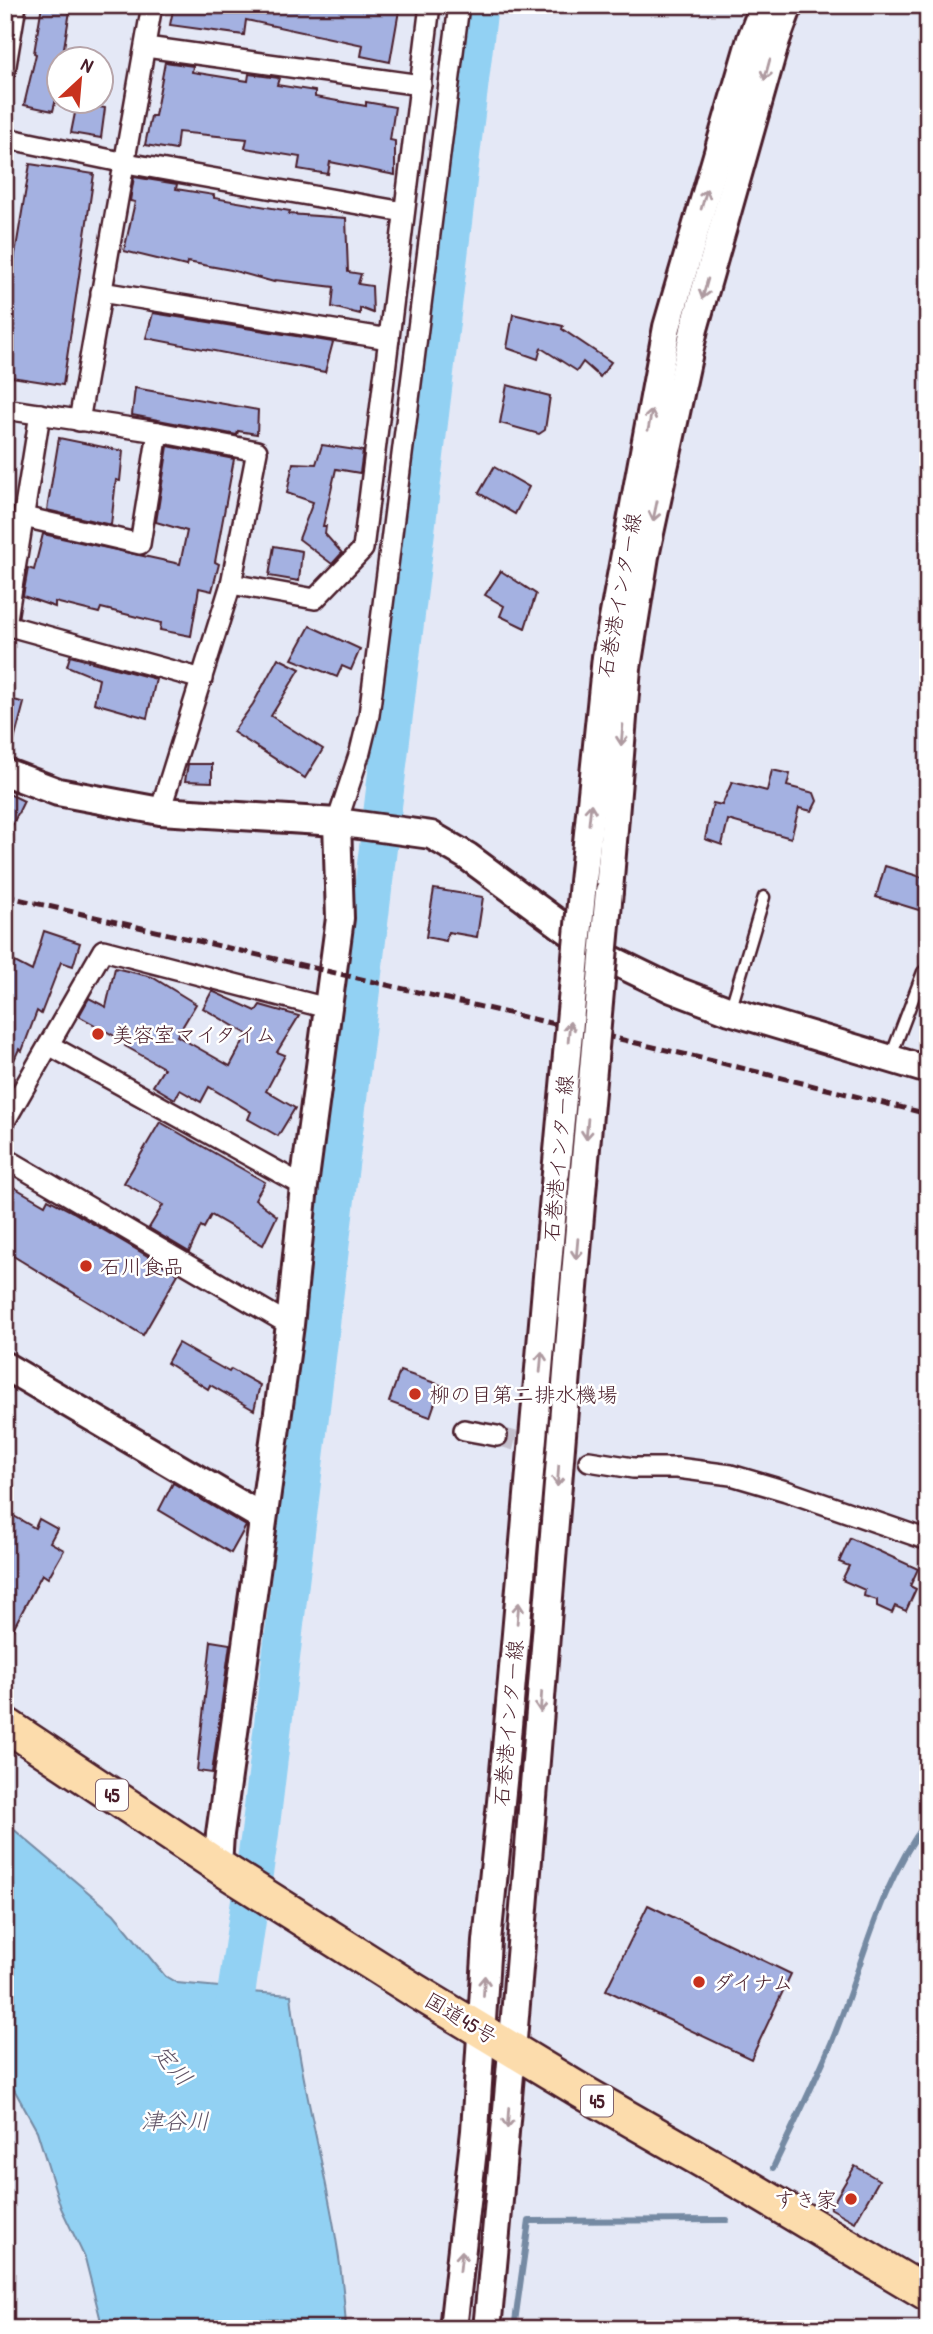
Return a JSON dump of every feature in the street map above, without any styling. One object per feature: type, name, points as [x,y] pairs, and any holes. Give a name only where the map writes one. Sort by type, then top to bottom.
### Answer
[{"type":"highway","name":"国道45号","points":[[5,1724],[225,1871],[481,2031],[928,2294]]},
{"type":"main road","name":"石巻港インター線","points":[[453,2329],[475,2131],[486,1941],[504,1772],[556,1173],[606,657],[667,327],[751,39],[764,5]]},
{"type":"main road","name":"石巻港インター線","points":[[487,2329],[513,2050],[627,668],[645,556],[694,329],[776,40],[789,5]]},
{"type":"main road","points":[[5,772],[58,792],[160,811],[346,823],[431,835],[467,856],[600,954],[672,989],[730,1011],[928,1070]]},
{"type":"main road","points":[[225,1871],[220,1834],[290,1325],[304,1186],[340,918],[346,823]]},
{"type":"main road","points":[[5,1366],[262,1517]]},
{"type":"street","points":[[5,71],[16,5]]},
{"type":"street","points":[[79,421],[152,5]]},
{"type":"street","points":[[231,584],[315,598],[363,549],[430,5]]},
{"type":"street","points":[[346,823],[369,715],[459,5]]},
{"type":"street","points":[[146,47],[421,85]]},
{"type":"street","points":[[5,138],[126,163],[404,212]]},
{"type":"street","points":[[102,292],[389,339]]},
{"type":"street","points":[[5,409],[159,432],[257,451],[231,584],[160,811]]},
{"type":"street","points":[[40,414],[6,625],[202,679]]},
{"type":"street","points":[[24,517],[140,544],[159,432]]},
{"type":"street","points":[[5,1122],[103,950],[327,1009]]},
{"type":"street","points":[[49,1045],[304,1186]]},
{"type":"street","points":[[5,1157],[290,1325]]},
{"type":"street","points":[[464,1430],[497,1436]]},
{"type":"street","points":[[589,1461],[633,1468],[677,1468],[732,1475],[928,1540]]},
{"type":"lane","points":[[730,1011],[764,897]]},
{"type":"lane","points":[[890,1059],[923,972]]},
{"type":"water","name":"津谷川","points":[[5,1822],[114,1914],[165,1976],[177,1983],[219,1987],[222,1982],[247,1983],[250,1992],[291,1995],[304,2078],[337,2244],[346,2329],[103,2329],[85,2258],[61,2208],[37,2131],[5,2073]]},
{"type":"building","points":[[42,5],[71,5],[64,46],[46,46],[46,110],[24,105],[36,54],[34,53]]},
{"type":"building","points":[[174,5],[352,5],[376,8],[377,5],[400,5],[390,62],[361,56],[363,45],[246,20],[244,35],[170,25]]},
{"type":"building","points":[[165,62],[193,66],[192,72],[248,81],[249,74],[279,78],[277,85],[315,91],[315,97],[366,106],[366,102],[395,107],[390,140],[395,141],[395,175],[330,162],[328,174],[298,169],[300,157],[245,148],[247,139],[178,132],[176,150],[145,145],[151,116],[155,116]]},
{"type":"building","points":[[74,116],[104,116],[101,138],[71,133]]},
{"type":"building","points":[[30,164],[94,174],[63,385],[5,376],[5,283],[10,284]]},
{"type":"building","points":[[134,177],[177,184],[176,189],[290,211],[289,214],[346,218],[348,272],[361,274],[358,284],[372,286],[373,313],[360,308],[360,314],[332,307],[334,287],[274,282],[231,270],[187,262],[186,266],[124,251],[135,202],[130,201]]},
{"type":"building","points":[[153,313],[333,342],[325,372],[146,338]]},
{"type":"building","points":[[513,314],[563,326],[562,329],[611,362],[600,377],[583,362],[577,371],[541,348],[538,359],[507,348]]},
{"type":"building","points":[[507,385],[550,396],[545,430],[539,434],[500,423]]},
{"type":"building","points":[[135,388],[258,410],[257,434],[238,431],[237,435],[132,415]]},
{"type":"building","points":[[59,438],[123,451],[120,481],[116,480],[111,525],[47,510]]},
{"type":"building","points":[[322,445],[363,451],[360,473],[336,469],[323,526],[326,526],[325,534],[342,553],[332,564],[299,539],[313,502],[287,493],[293,463],[316,464]]},
{"type":"building","points":[[168,446],[234,459],[215,562],[219,564],[212,591],[199,588],[191,636],[160,630],[161,623],[101,608],[99,613],[55,602],[55,607],[23,596],[28,568],[34,570],[43,534],[180,564],[187,531],[156,522]]},
{"type":"building","points":[[494,467],[529,487],[515,514],[479,493]]},
{"type":"building","points":[[274,546],[302,551],[299,581],[269,576]]},
{"type":"building","points":[[501,571],[536,594],[525,628],[500,616],[504,606],[485,595]]},
{"type":"building","points":[[310,626],[360,649],[351,670],[342,666],[337,677],[292,659]]},
{"type":"building","points":[[70,656],[156,679],[147,718],[94,703],[99,679],[67,666]]},
{"type":"building","points":[[278,658],[300,669],[271,716],[323,749],[305,778],[233,732],[253,704]]},
{"type":"building","points":[[5,697],[24,703],[11,752],[5,751]]},
{"type":"building","points":[[188,764],[212,764],[212,782],[185,781]]},
{"type":"building","points":[[772,770],[790,774],[787,786],[814,793],[817,801],[812,811],[799,808],[791,838],[728,820],[722,845],[705,839],[713,803],[722,805],[732,782],[767,791]]},
{"type":"building","points":[[5,792],[24,801],[5,840]]},
{"type":"building","points":[[885,866],[928,879],[928,891],[922,911],[876,897]]},
{"type":"building","points":[[434,889],[483,897],[477,937],[448,932],[446,941],[426,937]]},
{"type":"building","points":[[44,931],[80,943],[73,966],[61,962],[41,1014],[37,1011],[22,1051],[19,1049],[5,1080],[5,977],[15,962],[32,971]]},
{"type":"building","points":[[115,968],[152,977],[196,1004],[177,1036],[230,1066],[247,1034],[203,1008],[212,991],[256,1011],[260,1005],[299,1016],[277,1052],[285,1055],[266,1091],[295,1108],[278,1136],[248,1119],[251,1112],[209,1087],[201,1102],[180,1090],[175,1099],[153,1086],[164,1068],[79,1016],[89,998],[106,1007]]},
{"type":"building","points":[[160,1122],[265,1182],[255,1199],[277,1216],[263,1245],[211,1215],[204,1228],[201,1226],[189,1252],[149,1228],[163,1205],[124,1183]]},
{"type":"building","points":[[5,1182],[45,1205],[48,1199],[73,1212],[178,1274],[143,1335],[5,1251]]},
{"type":"building","points":[[178,1343],[229,1372],[231,1369],[260,1385],[254,1410],[210,1385],[208,1389],[167,1363]]},
{"type":"building","name":"柳の目第二排水機場","points":[[400,1371],[441,1385],[430,1417],[389,1402]]},
{"type":"building","points":[[173,1483],[246,1526],[231,1553],[159,1510]]},
{"type":"building","points":[[5,1511],[35,1528],[39,1519],[57,1529],[50,1542],[64,1550],[48,1578],[42,1574],[5,1644]]},
{"type":"building","points":[[850,1538],[918,1569],[910,1586],[916,1589],[906,1611],[895,1606],[892,1613],[877,1606],[877,1600],[864,1596],[865,1590],[842,1580],[849,1566],[839,1562]]},
{"type":"building","points":[[211,1641],[230,1644],[212,1773],[197,1771]]},
{"type":"building","name":"ダイナム","points":[[648,1905],[791,1974],[751,2059],[606,1990]]},
{"type":"building","points":[[855,2166],[879,2180],[855,2222],[830,2208]]},
{"type":"waterway","points":[[230,2035],[260,1833],[479,5]]},
{"type":"waterway","points":[[773,2168],[832,2041],[883,1900],[896,1872],[928,1820]]},
{"type":"waterway","points":[[514,2329],[529,2221],[727,2220]]},
{"type":"tunnel","points":[[497,1436],[589,1461]]},
{"type":"railway","points":[[5,896],[705,1059],[928,1114]]},
{"type":"place","name":"美容室マイタイム","points":[[98,1034]]},
{"type":"place","name":"石川食品","points":[[86,1266]]},
{"type":"place","name":"柳の目第二排水機場","points":[[415,1394]]},
{"type":"place","name":"ダイナム","points":[[699,1982]]},
{"type":"place","name":"すき家","points":[[851,2199]]},
{"type":"water label","name":"定川","points":[[173,2065]]}]
